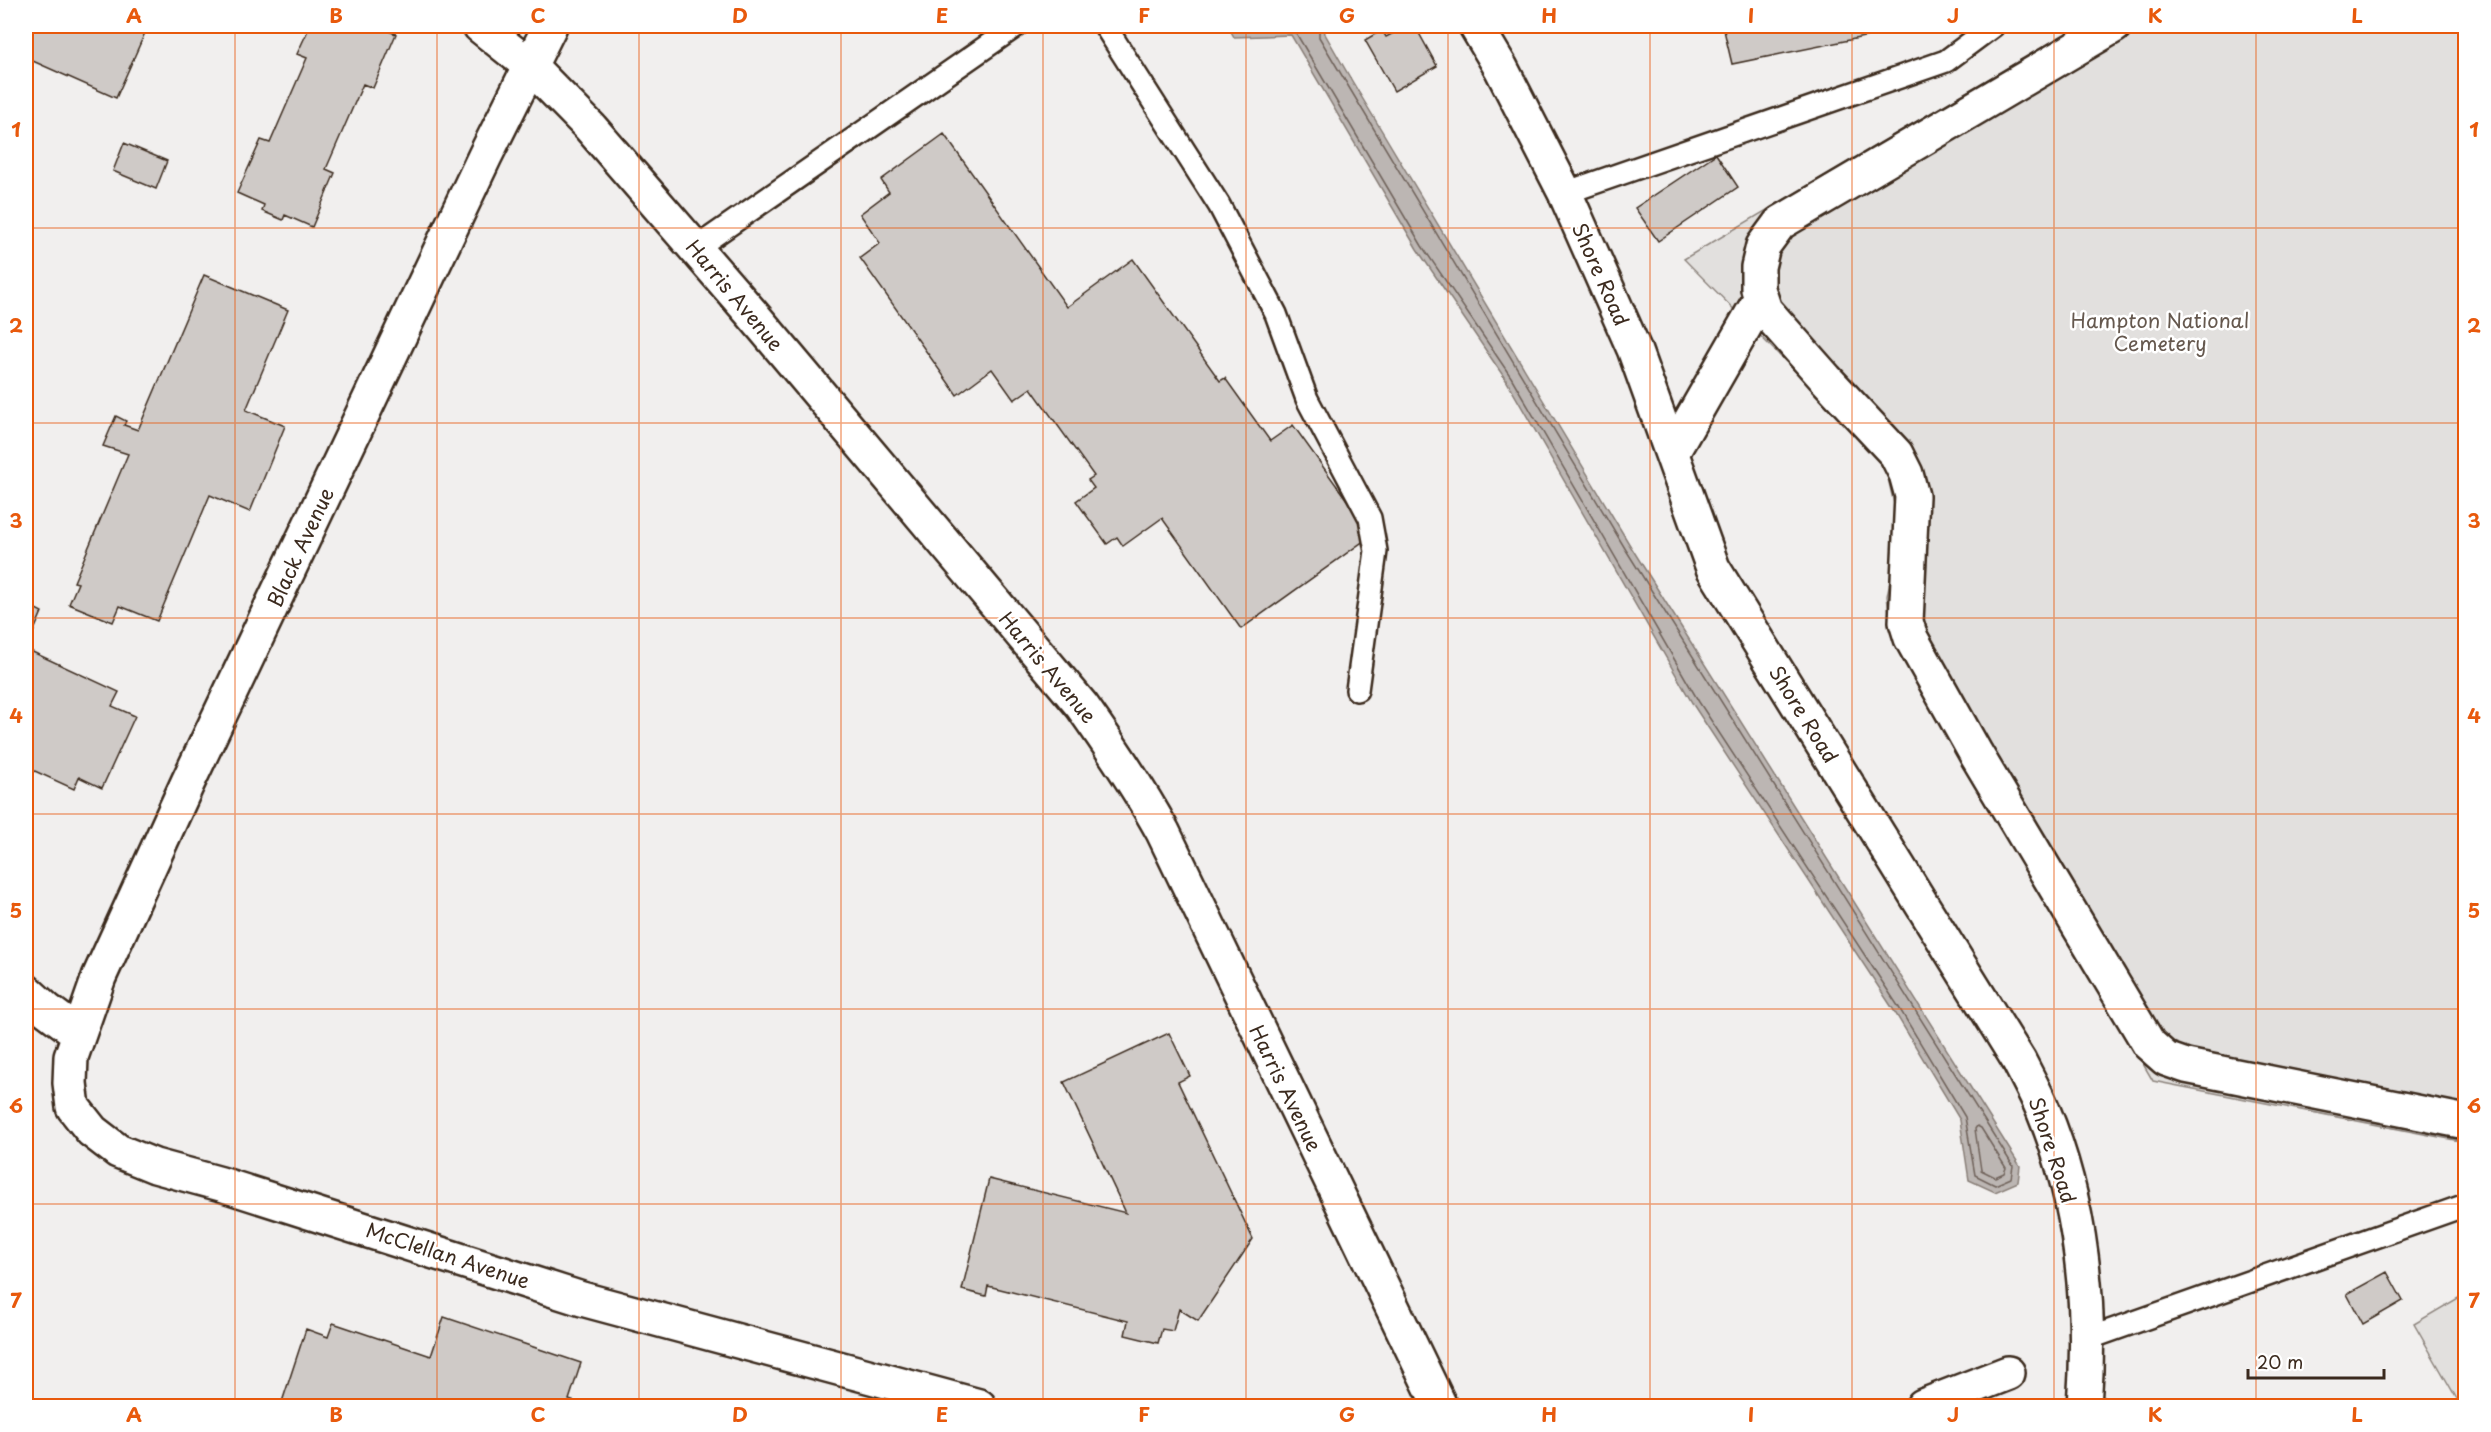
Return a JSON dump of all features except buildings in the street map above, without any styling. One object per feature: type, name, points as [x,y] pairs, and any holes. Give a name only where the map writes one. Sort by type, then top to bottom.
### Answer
[{"type":"street","name":"Harris Avenue","points":[[480,26],[530,66],[590,127],[696,248],[1082,706],[1142,793],[1440,1407]]},
{"type":"street","points":[[530,66],[550,26]]},
{"type":"street","name":"Shore Road","points":[[1476,26],[1501,68],[1565,193],[1634,349],[1713,568],[2019,1061],[2043,1110],[2064,1169],[2078,1233],[2085,1285],[2087,1339],[2084,1407]]},
{"type":"street","points":[[2115,26],[1780,223],[1763,246],[1758,267],[1758,289],[1765,310],[1826,380],[1896,454],[1906,474],[1912,496],[1906,622],[1911,638],[1976,754],[2149,1044],[2166,1059],[2186,1066],[2466,1122]]},
{"type":"street","name":"Black Avenue","points":[[78,1032],[99,977],[188,782],[530,66]]},
{"type":"street","points":[[1672,453],[1761,298]]},
{"type":"street","points":[[26,991],[47,1010],[78,1032]]},
{"type":"street","name":"McClellan Avenue","points":[[78,1032],[71,1057],[70,1083],[73,1107],[92,1131],[118,1151],[155,1166],[244,1191],[582,1299],[979,1407]]},
{"type":"street","points":[[1923,1407],[2008,1373]]},
{"type":"lane","points":[[696,248],[1016,26]]},
{"type":"lane","points":[[1105,26],[1219,205],[1276,314],[1306,399],[1370,518],[1376,551],[1357,690]]},
{"type":"lane","points":[[1565,193],[1946,61],[1993,26]]},
{"type":"lane","points":[[2087,1339],[2466,1205]]},
{"type":"shaded area","points":[[26,26],[1228,26],[1235,37],[1324,34],[1328,26],[2465,26],[2465,1406],[26,1406]]},
{"type":"green space","name":"Hampton National Cemetery","points":[[2078,26],[2465,26],[2465,1142],[2153,1081],[1891,631],[1887,596],[1900,530],[1884,461],[1684,259]]},
{"type":"green space","points":[[2465,1294],[2466,1406],[2461,1406],[2414,1324]]},
{"type":"water","points":[[1228,26],[1324,26],[1325,34],[1352,81],[1631,547],[2020,1166],[2018,1182],[1995,1192],[1969,1180],[1960,1120],[1893,1009],[1694,706],[1506,380],[1417,249],[1291,35],[1234,37]]}]
